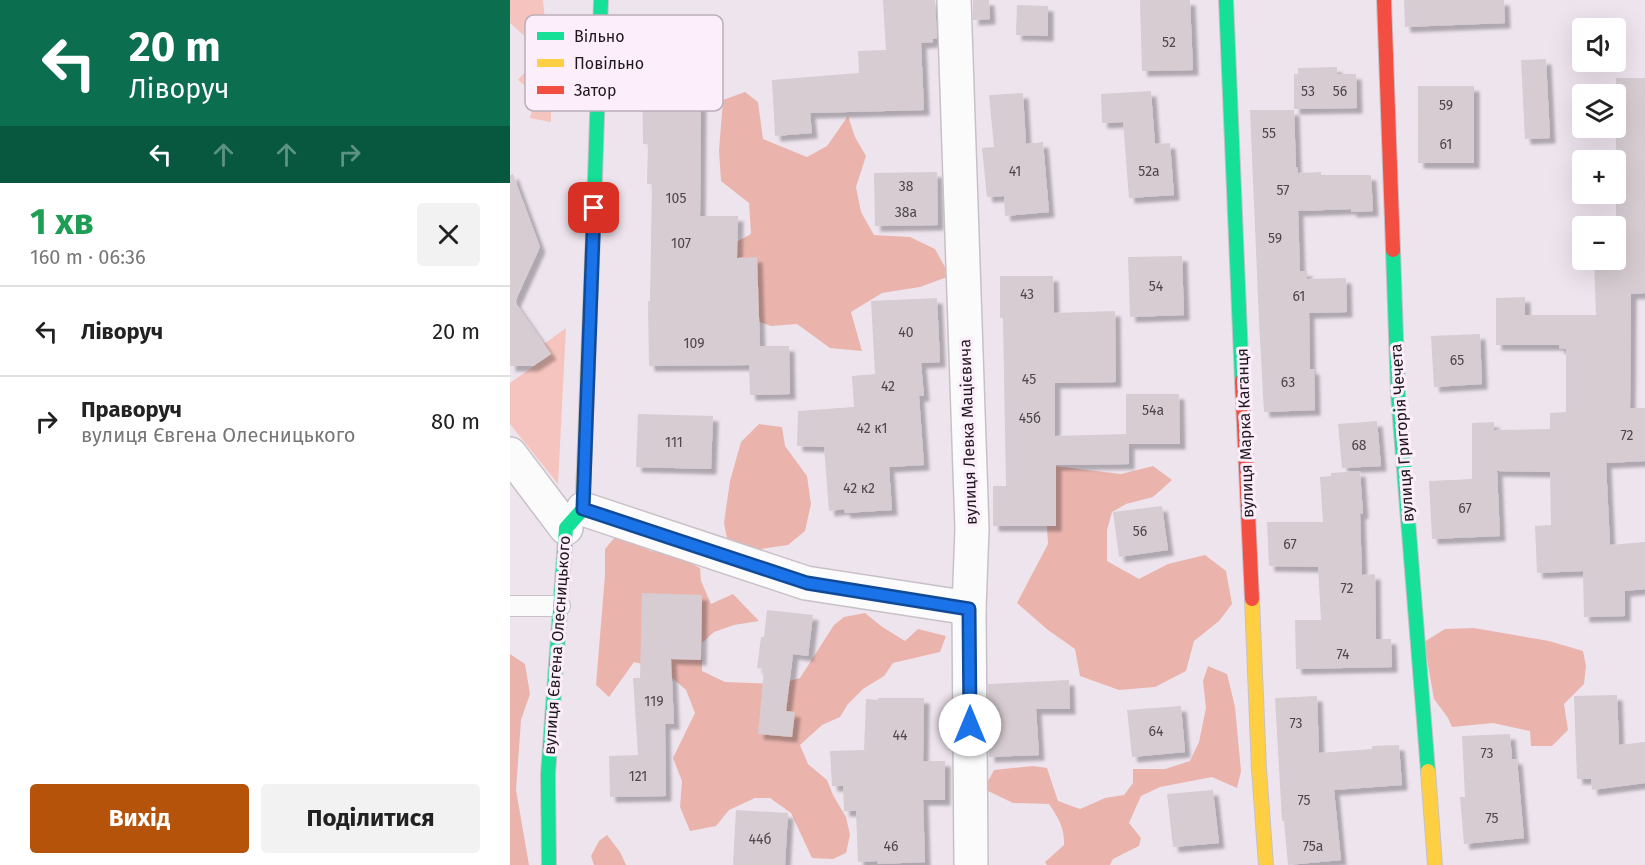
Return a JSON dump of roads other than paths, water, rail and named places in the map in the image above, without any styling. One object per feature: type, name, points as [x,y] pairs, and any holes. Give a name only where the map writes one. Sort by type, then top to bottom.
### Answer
[{"type":"street","name":"вулиця Євгена Олесницького","points":[[600,15],[601,0]]},
{"type":"street","name":"вулиця Левка Мацієвича","points":[[954,0],[972,529],[969,609],[970,865]]},
{"type":"street","name":"вулиця Марка Каганця","points":[[1226,0],[1259,769],[1266,865]]},
{"type":"street","name":"вулиця Григорія Чечета","points":[[1384,0],[1398,394],[1436,865]]},
{"type":"street","name":"вулиця Євгена Олесницького","points":[[549,865],[548,774],[560,606],[575,518],[595,111]]},
{"type":"street","points":[[510,454],[575,518],[807,583],[969,609]]},
{"type":"lane","points":[[510,606],[560,606]]}]
